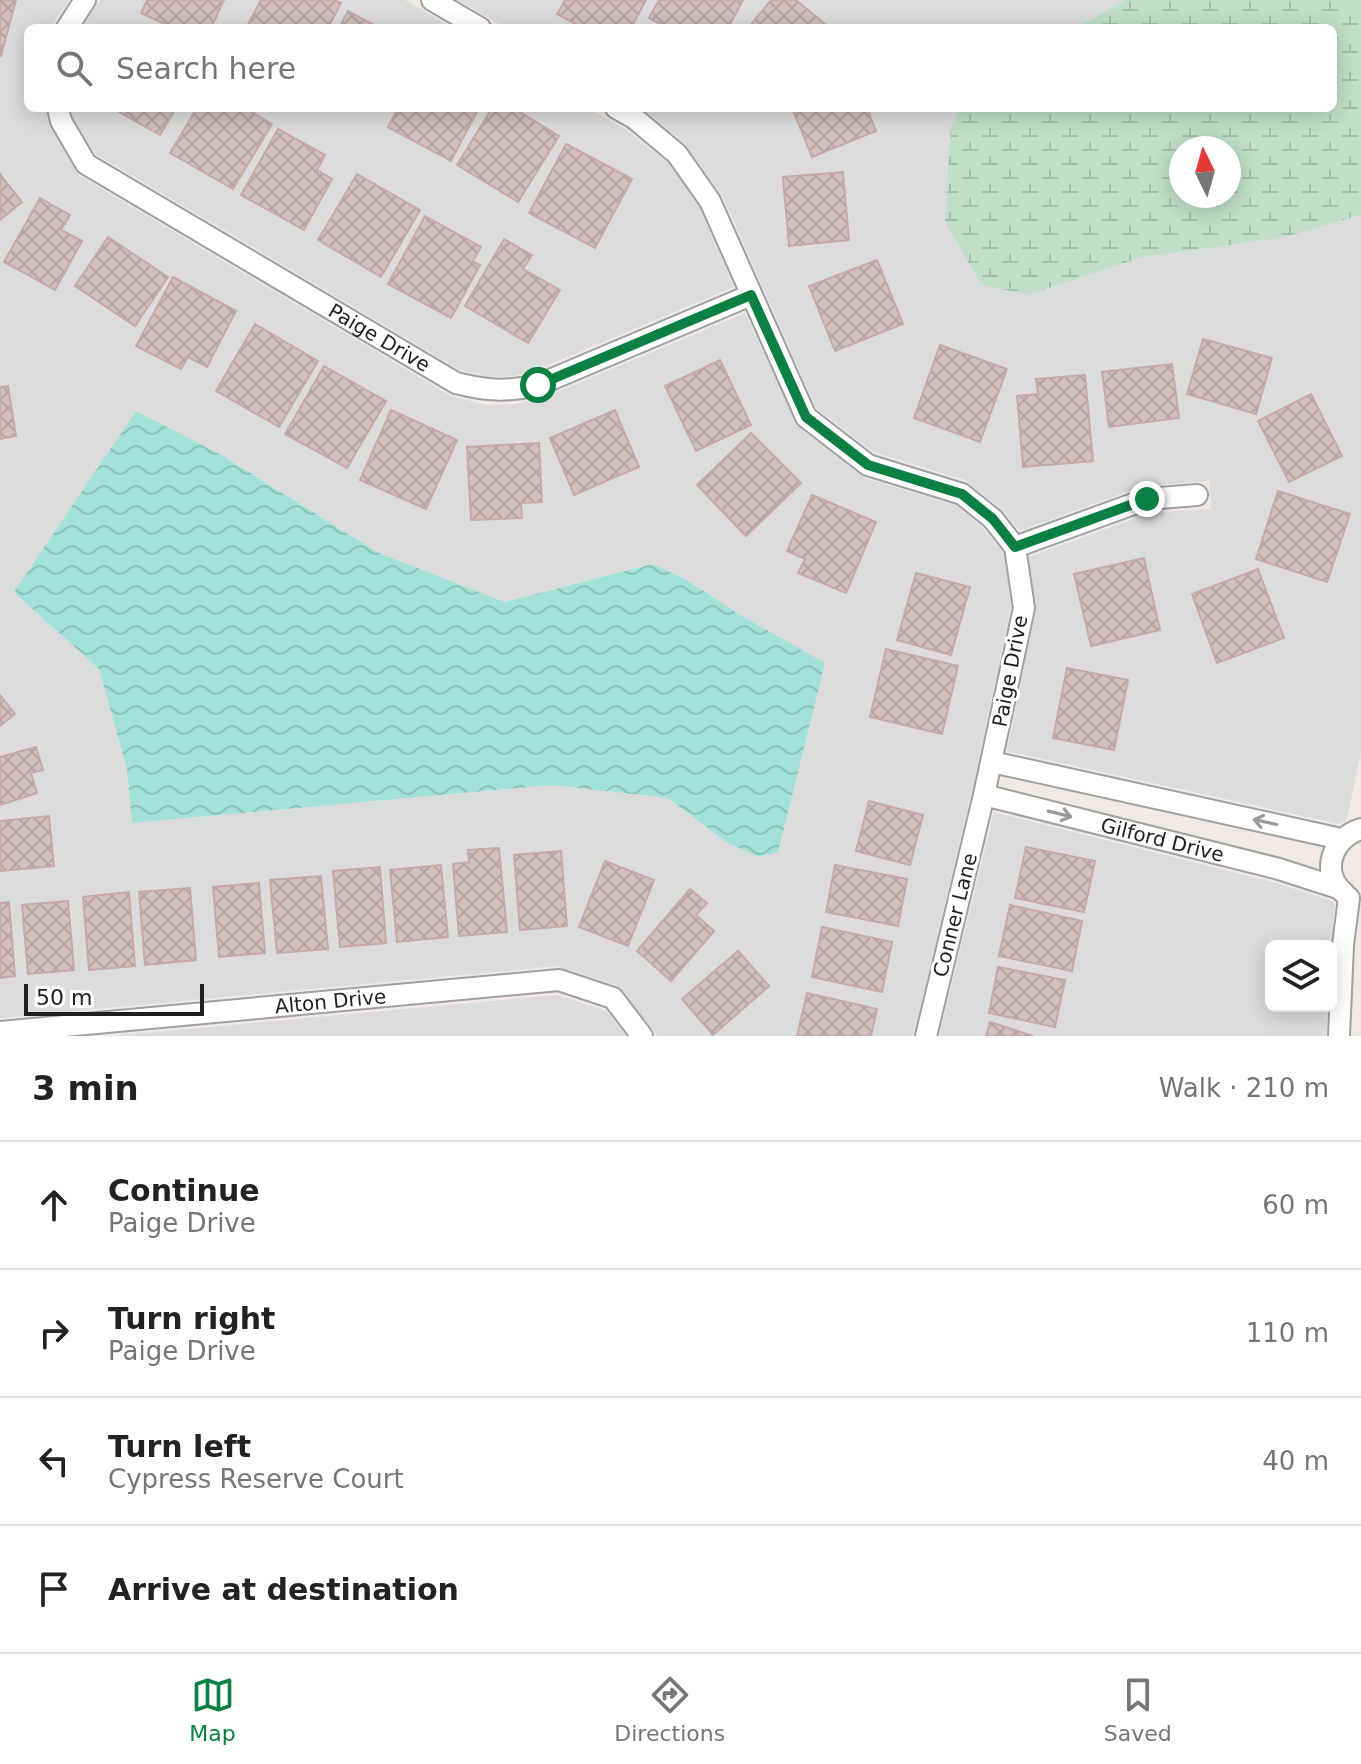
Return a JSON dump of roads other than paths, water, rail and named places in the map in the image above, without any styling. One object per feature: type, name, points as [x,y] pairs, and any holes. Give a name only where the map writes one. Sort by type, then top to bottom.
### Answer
[{"type":"street","points":[[70,24],[85,0]]},
{"type":"street","points":[[432,0],[473,24]]},
{"type":"street","name":"Paige Drive","points":[[59,112],[86,164],[456,383],[489,391],[538,385],[751,295]]},
{"type":"street","points":[[623,112],[677,154],[710,201],[806,417],[868,465],[962,494],[993,519],[1015,547],[1147,499],[1197,495]]},
{"type":"street","name":"Paige Drive","points":[[984,795],[1024,608],[1015,547]]},
{"type":"street","name":"Gilford Drive","points":[[992,762],[1355,827]]},
{"type":"street","name":"Gilford Drive","points":[[984,795],[1279,869],[1349,896]]},
{"type":"street","name":"Conner Lane","points":[[926,1036],[984,795]]},
{"type":"street","points":[[1339,1036],[1343,945],[1349,896],[1330,872],[1332,854],[1355,827]]},
{"type":"street","name":"Alton Drive","points":[[0,1032],[559,980],[613,998],[642,1036]]},
{"type":"water","points":[[136,411],[225,457],[379,553],[505,602],[653,564],[685,579],[742,616],[825,663],[778,852],[758,857],[726,842],[668,798],[552,785],[132,823],[127,769],[99,669],[14,592]]}]
